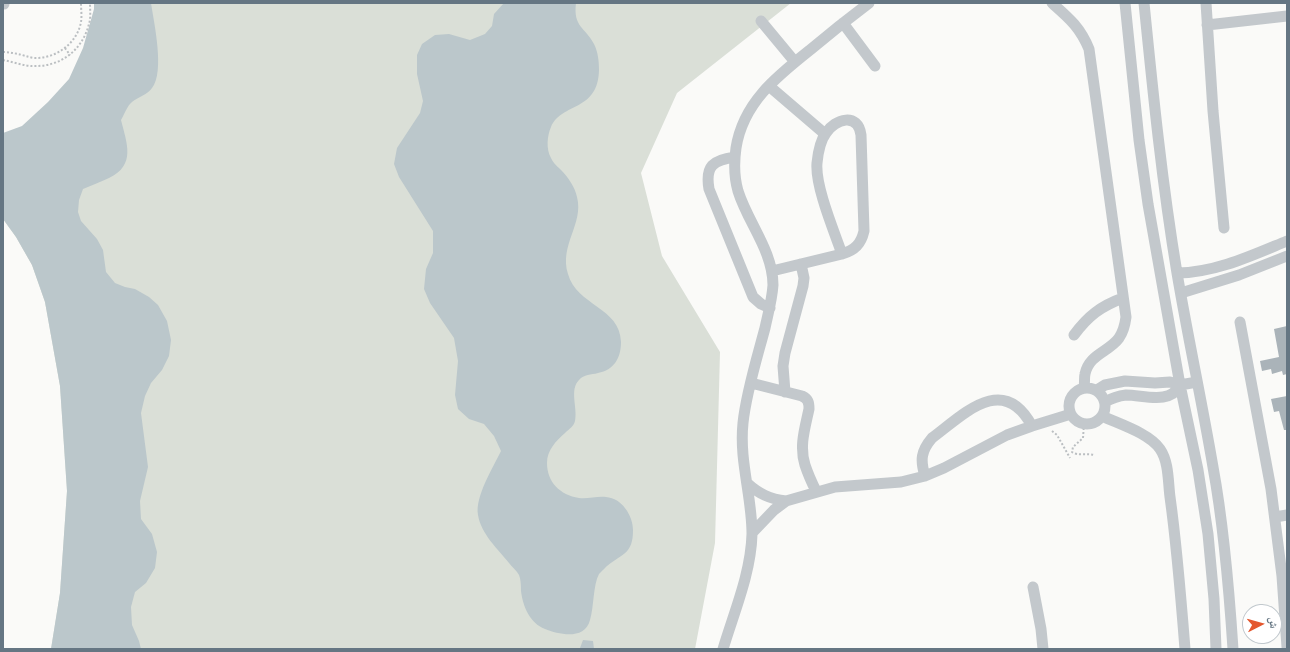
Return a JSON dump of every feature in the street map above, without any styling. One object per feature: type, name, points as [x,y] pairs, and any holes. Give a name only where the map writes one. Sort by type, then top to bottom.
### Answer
[{"type":"street","points":[[723,649],[747,570],[751,551],[752,533],[741,442],[743,421],[770,308],[773,283],[772,271],[765,250],[744,207],[738,191],[735,174],[735,157],[738,137],[745,118],[755,101],[769,86],[795,62],[869,3]]},
{"type":"street","points":[[1052,3],[1077,26],[1089,49],[1126,317],[1124,328],[1118,339],[1098,353],[1090,362],[1085,374],[1084,387]]},
{"type":"street","points":[[1125,3],[1144,176],[1158,267],[1180,385],[1198,470],[1208,534],[1214,599],[1216,649]]},
{"type":"street","points":[[1144,3],[1158,139],[1177,273],[1213,468],[1223,532],[1230,597],[1233,649]]},
{"type":"street","points":[[1206,3],[1213,111],[1224,228]]},
{"type":"street","points":[[1207,25],[1287,16]]},
{"type":"street","points":[[761,21],[795,62]]},
{"type":"street","points":[[843,23],[875,66]]},
{"type":"street","points":[[769,86],[825,134]]},
{"type":"street","points":[[772,271],[842,254],[858,246],[862,239],[864,231],[860,128],[856,123],[850,120],[844,120],[831,128],[825,134],[820,148],[817,164],[819,182],[842,254]]},
{"type":"street","points":[[735,157],[716,161],[710,169],[707,179],[709,189],[753,297],[761,304],[770,308]]},
{"type":"street","points":[[1177,273],[1199,271],[1216,266],[1252,255],[1287,240]]},
{"type":"street","points":[[1180,293],[1233,277],[1287,256]]},
{"type":"street","points":[[784,392],[782,366],[784,353],[803,286],[804,278],[802,264]]},
{"type":"street","points":[[1074,335],[1083,322],[1095,312],[1108,303],[1123,298]]},
{"type":"street","points":[[1240,322],[1275,517],[1282,576],[1287,647]]},
{"type":"street","points":[[1097,390],[1115,382],[1125,381],[1155,383],[1170,382],[1180,385],[1197,382]]},
{"type":"street","points":[[1135,382],[1135,396]]},
{"type":"street","points":[[1165,382],[1167,396]]},
{"type":"street","points":[[751,383],[802,396],[807,399],[809,404],[802,444],[803,455],[805,466],[816,491]]},
{"type":"street","points":[[1105,402],[1119,396],[1167,396],[1177,390],[1180,385]]},
{"type":"street","points":[[1084,387],[1091,387],[1097,390],[1101,393],[1105,402],[1102,416],[1091,424],[1079,422],[1071,414],[1069,408],[1069,400],[1072,394],[1078,389],[1084,387]]},
{"type":"street","points":[[925,476],[922,466],[922,456],[926,446],[932,438],[981,403],[993,400],[1006,401],[1017,406],[1026,415],[1032,426]]},
{"type":"street","points":[[752,533],[774,510],[786,501],[816,491],[835,487],[855,484],[901,482],[925,476],[944,468],[1007,435],[1071,414]]},
{"type":"street","points":[[1102,416],[1145,436],[1154,442],[1165,459],[1182,600],[1185,649]]},
{"type":"street","points":[[747,482],[764,496],[775,500],[786,501]]},
{"type":"street","points":[[1275,517],[1287,515]]},
{"type":"street","points":[[1033,587],[1041,629],[1043,649]]},
{"type":"path","points":[[3,52],[17,53],[32,58],[46,58],[66,48],[77,34],[81,22],[81,3]]},
{"type":"path","points":[[3,60],[31,66],[47,66],[62,61],[70,55],[85,38],[90,23],[90,3]]},
{"type":"path","points":[[66,48],[70,55]]},
{"type":"path","points":[[1047,421],[1051,430],[1057,435],[1070,458]]},
{"type":"path","points":[[1084,424],[1083,438],[1073,447],[1072,452],[1077,454],[1088,453],[1094,455]]},
{"type":"shaded area","points":[[94,3],[151,3],[158,47],[158,71],[156,81],[150,90],[130,104],[121,120],[127,145],[126,160],[123,167],[118,173],[109,178],[83,189],[79,200],[78,212],[81,221],[97,239],[103,250],[106,272],[115,283],[135,289],[149,297],[158,305],[167,321],[171,340],[169,356],[162,370],[151,383],[145,396],[141,413],[148,467],[140,501],[141,519],[152,534],[157,552],[155,568],[146,583],[135,592],[131,607],[132,625],[141,649],[51,649],[60,593],[67,491],[60,386],[45,302],[32,265],[16,237],[3,219],[3,133],[22,126],[48,102],[69,79],[83,48],[94,9]]},
{"type":"shaded area","points":[[147,3],[791,3],[677,93],[641,173],[662,256],[720,352],[715,543],[695,649],[51,649],[60,593],[67,491],[60,386],[45,302],[32,265],[16,237],[3,219],[3,160]]},
{"type":"shaded area","points":[[504,3],[576,3],[576,17],[580,26],[591,38],[598,60],[599,70],[597,83],[593,93],[579,105],[563,113],[556,119],[551,127],[548,138],[548,147],[552,160],[569,179],[577,197],[577,216],[567,254],[566,263],[568,274],[573,285],[580,293],[614,321],[619,330],[621,348],[616,362],[612,366],[604,371],[583,377],[576,384],[574,394],[576,416],[574,423],[553,446],[547,458],[547,463],[549,476],[552,482],[566,494],[579,498],[612,498],[622,504],[631,519],[633,538],[629,549],[599,574],[590,620],[587,626],[583,631],[571,634],[558,633],[545,629],[531,619],[523,603],[519,575],[490,541],[480,522],[478,515],[479,499],[485,482],[501,451],[494,436],[484,424],[469,419],[458,409],[455,395],[458,361],[454,338],[430,303],[424,289],[426,269],[433,253],[433,231],[399,177],[394,164],[397,148],[420,113],[423,101],[417,74],[417,55],[422,44],[435,35],[449,34],[470,40],[485,34],[492,26],[494,14]]},
{"type":"shaded area","points":[[583,640],[593,641],[594,649],[581,649]]},
{"type":"building","points":[[1287,326],[1287,374],[1283,375],[1282,371],[1272,374],[1271,369],[1262,371],[1260,361],[1279,357],[1274,329]]},
{"type":"building","points":[[1287,396],[1287,430],[1284,430],[1279,411],[1274,412],[1271,399]]}]
